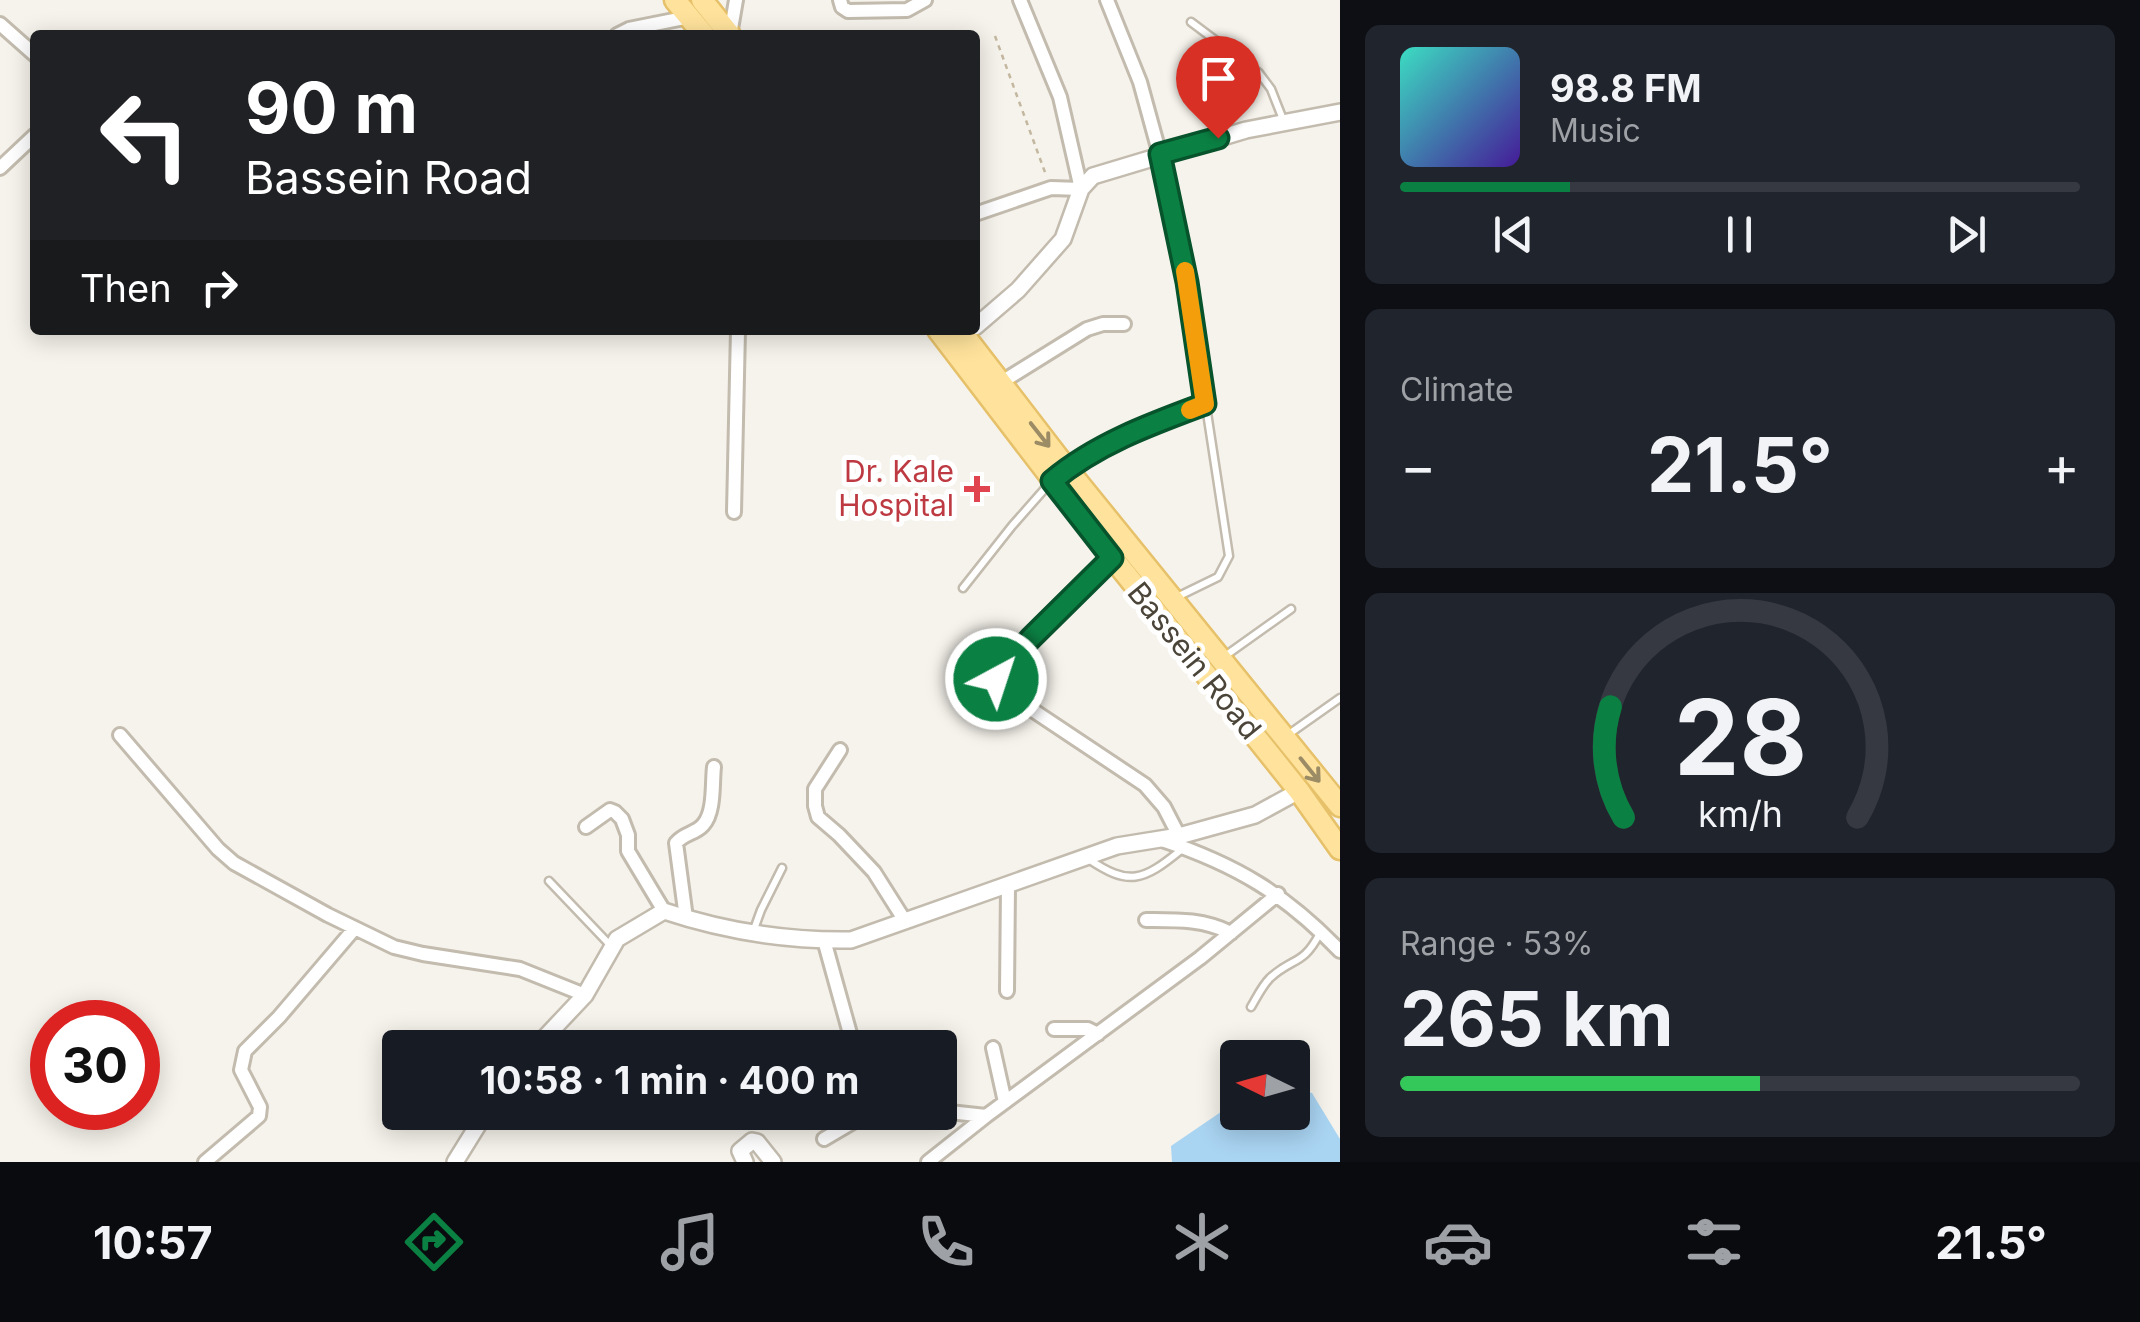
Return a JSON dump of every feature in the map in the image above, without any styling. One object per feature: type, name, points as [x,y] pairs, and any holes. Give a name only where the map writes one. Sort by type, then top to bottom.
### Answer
[{"type":"main road","points":[[675,0],[696,8],[724,30]]},
{"type":"main road","name":"Bassein Road","points":[[965,335],[1059,475]]},
{"type":"main road","name":"Bassein Road","points":[[965,335],[1059,475],[1337,841]]},
{"type":"main road","name":"Bassein Road","points":[[1120,551],[1172,600],[1340,806]]},
{"type":"street","points":[[731,30],[736,0]]},
{"type":"street","points":[[840,0],[842,8],[848,11],[907,10],[925,0]]},
{"type":"street","points":[[1020,0],[1060,97],[1081,189]]},
{"type":"street","points":[[1107,0],[1140,82],[1160,154]]},
{"type":"street","points":[[627,30],[696,8]]},
{"type":"street","points":[[0,24],[30,51]]},
{"type":"street","points":[[980,321],[1018,290],[1063,240],[1081,189],[1093,176],[1246,130],[1340,112]]},
{"type":"street","points":[[0,168],[30,140]]},
{"type":"street","points":[[980,212],[1051,188],[1081,189]]},
{"type":"street","points":[[1000,383],[1087,328],[1124,324]]},
{"type":"street","points":[[734,512],[738,335]]},
{"type":"street","points":[[1120,551],[996,679],[998,687],[1145,784],[1164,807],[1181,842]]},
{"type":"street","points":[[120,735],[234,863],[394,946],[520,968],[585,994]]},
{"type":"street","points":[[840,750],[814,789],[818,817],[874,872],[905,921]]},
{"type":"street","points":[[686,918],[676,843],[706,822],[714,767]]},
{"type":"street","points":[[1181,842],[1255,815],[1299,791]]},
{"type":"street","points":[[586,827],[610,810],[616,812],[628,836],[631,858],[664,911],[753,933],[810,941],[852,940],[1118,846],[1159,839],[1181,842],[1278,894],[1340,951]]},
{"type":"street","points":[[1007,991],[1008,886]]},
{"type":"street","points":[[928,1162],[1278,894]]},
{"type":"street","points":[[552,1030],[585,994],[616,939],[664,911]]},
{"type":"street","points":[[1146,920],[1192,920],[1231,932]]},
{"type":"street","points":[[204,1162],[259,1116],[260,1107],[241,1070],[245,1051],[355,928]]},
{"type":"street","points":[[824,940],[849,1030]]},
{"type":"street","points":[[1054,1028],[1088,1029],[1098,1034]]},
{"type":"street","points":[[993,1048],[1005,1102]]},
{"type":"street","points":[[957,1113],[986,1116]]},
{"type":"street","points":[[454,1162],[474,1130]]},
{"type":"street","points":[[824,1139],[839,1130]]},
{"type":"street","points":[[745,1162],[740,1152],[752,1141],[774,1162]]},
{"type":"lane","points":[[1191,22],[1259,72],[1272,89],[1285,123]]},
{"type":"lane","points":[[1160,154],[1187,282],[1228,556],[1218,577],[1172,600]]},
{"type":"lane","points":[[962,588],[1059,475],[1136,430],[1205,404]]},
{"type":"lane","points":[[1220,660],[1291,609]]},
{"type":"lane","points":[[1284,738],[1340,698]]},
{"type":"lane","points":[[1086,858],[1109,874],[1136,878],[1150,872],[1181,842]]},
{"type":"lane","points":[[753,933],[782,868]]},
{"type":"lane","points":[[549,880],[612,948]]},
{"type":"lane","points":[[1252,1007],[1265,984],[1274,974],[1304,957],[1320,931]]},
{"type":"path","points":[[996,36],[1051,188]]},
{"type":"water","points":[[1310,1093],[1340,1139],[1340,1162],[1172,1162],[1171,1146],[1220,1113],[1220,1130],[1310,1130]]},
{"type":"slow traffic","points":[[1185,271],[1205,404],[1190,410]]},
{"type":"place","name":"Dr. Kale Hospital","points":[[977,489]]},
{"type":"route","points":[[996,679],[1031,638],[1112,558],[1052,481],[1136,430],[1205,404],[1187,282],[1160,154],[1218,138]]}]
